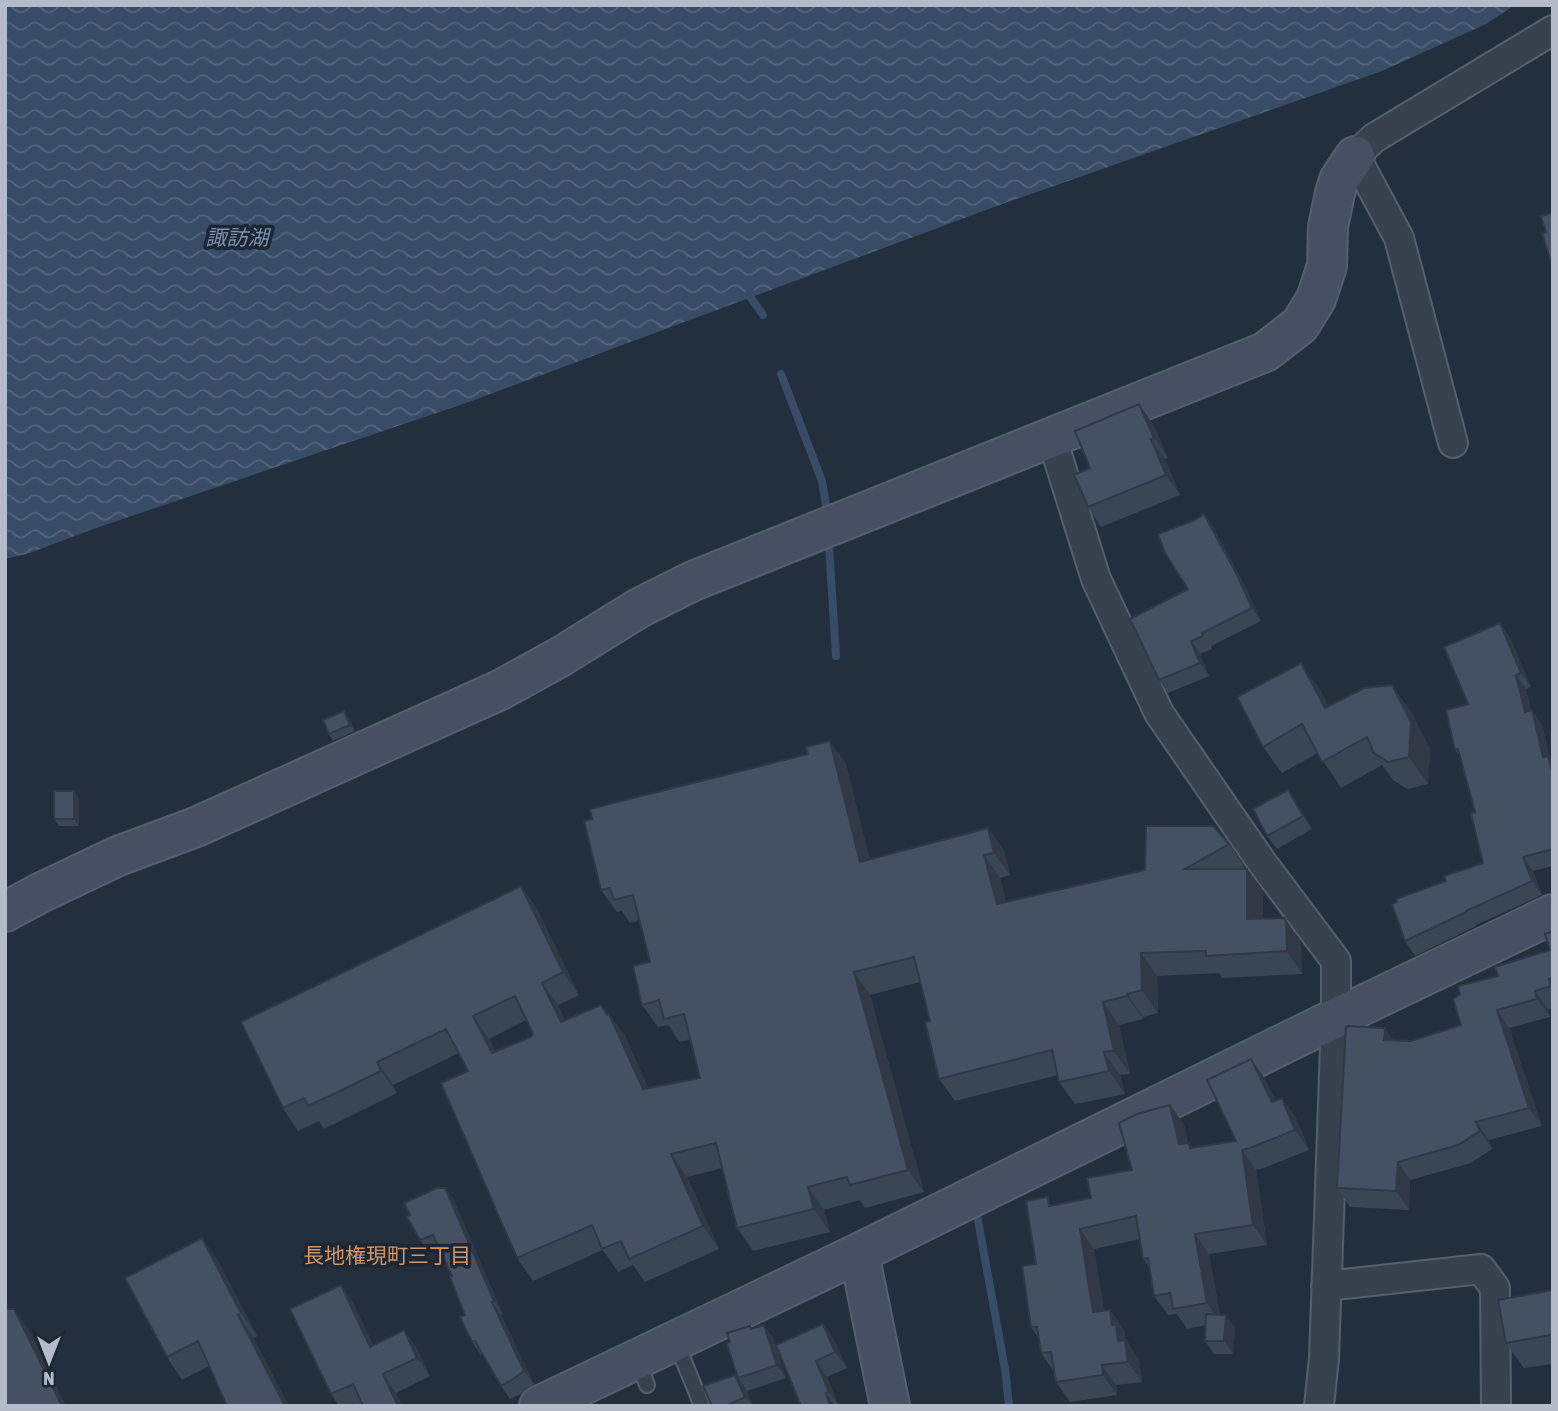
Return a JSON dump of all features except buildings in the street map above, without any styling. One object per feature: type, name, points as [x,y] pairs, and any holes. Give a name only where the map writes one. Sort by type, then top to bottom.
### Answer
[{"type":"street","points":[[5,912],[118,856],[196,827],[500,690],[639,608],[693,580],[1265,352],[1300,325],[1317,299],[1327,266],[1328,227],[1335,193],[1339,180],[1354,156],[1374,138],[1553,30]]},
{"type":"street","points":[[1354,156],[1399,238],[1453,443]]},
{"type":"street","points":[[1055,448],[1096,579],[1159,713],[1261,861],[1336,961],[1325,1358],[1319,1406]]},
{"type":"street","points":[[539,1406],[642,1372],[675,1341],[1336,1017],[1553,914]]},
{"type":"street","points":[[859,1253],[890,1406]]},
{"type":"street","points":[[1326,1286],[1481,1269],[1495,1288],[1496,1406]]},
{"type":"lane","points":[[675,1341],[702,1406]]},
{"type":"water","name":"諏訪湖","points":[[5,5],[1515,5],[1486,24],[1382,71],[1005,203],[466,403],[93,529],[30,553],[5,559]]},
{"type":"waterway","points":[[749,287],[751,298],[763,315]]},
{"type":"waterway","points":[[781,374],[822,481],[826,505]]},
{"type":"waterway","points":[[829,545],[836,656]]},
{"type":"waterway","points":[[977,1215],[1005,1369],[1009,1406]]},
{"type":"district","name":"長地権現町三丁目","points":[[387,1255]]}]
